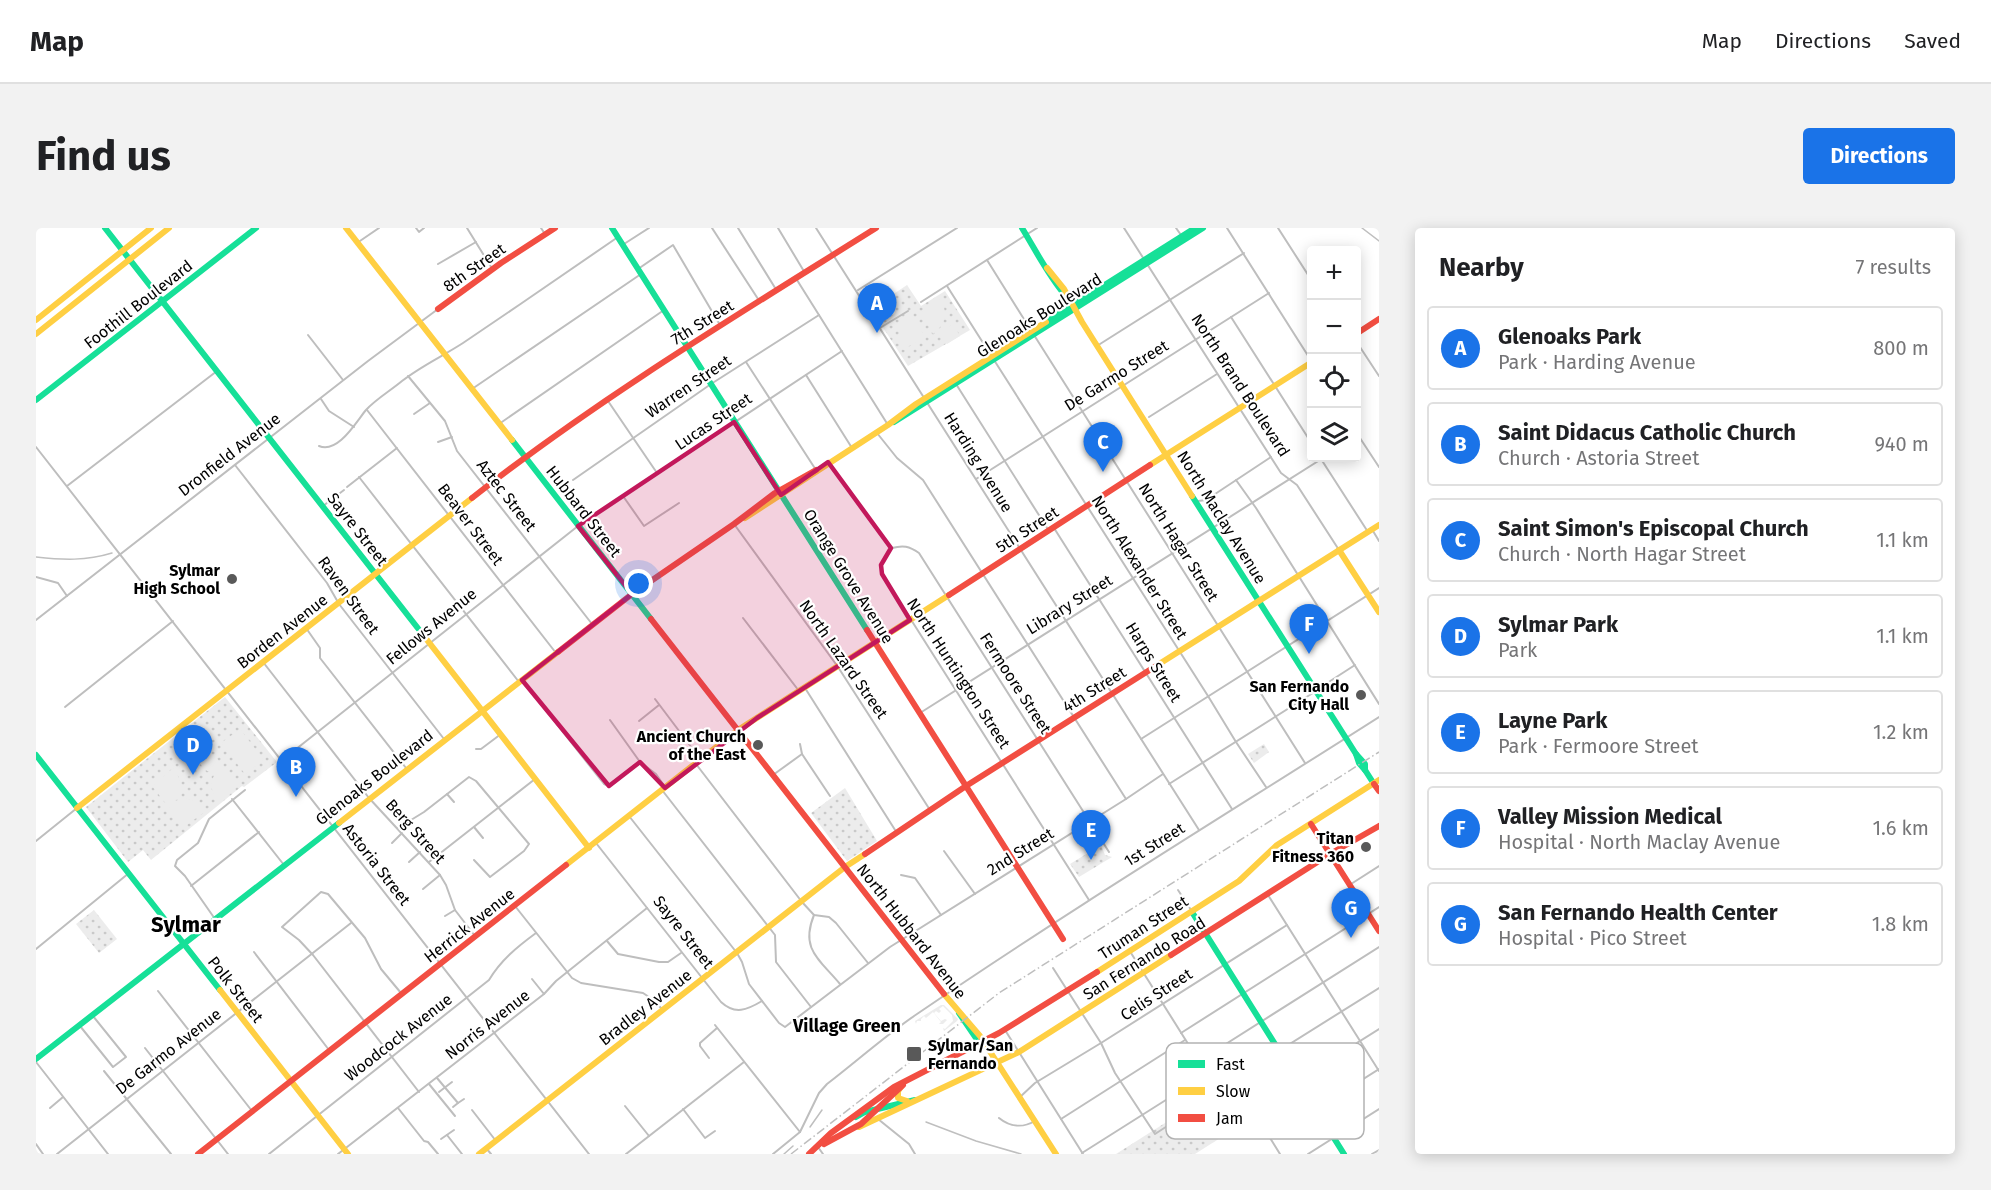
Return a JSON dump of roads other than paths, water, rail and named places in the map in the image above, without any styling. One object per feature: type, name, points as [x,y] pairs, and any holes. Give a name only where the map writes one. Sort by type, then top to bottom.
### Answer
[{"type":"main road","name":"Sayre Street","points":[[105,228],[590,848]]},
{"type":"main road","points":[[36,320],[150,228]]},
{"type":"main road","points":[[36,334],[170,228]]},
{"type":"main road","name":"Foothill Boulevard","points":[[36,400],[256,228]]},
{"type":"main road","name":"Hubbard Street","points":[[346,228],[845,867]]},
{"type":"main road","name":"8th Street","points":[[438,309],[543,231],[555,228]]},
{"type":"main road","name":"Orange Grove Avenue","points":[[612,228],[1063,939]]},
{"type":"main road","name":"7th Street","points":[[545,444],[687,347],[876,228]]},
{"type":"main road","name":"North Maclay Avenue","points":[[1022,228],[1051,278],[1065,295],[1356,754],[1365,764],[1365,770],[1376,782],[1379,791]]},
{"type":"main road","name":"Glenoaks Boulevard","points":[[36,1061],[444,739],[632,594],[780,493],[1146,262],[1195,228]]},
{"type":"main road","name":"Glenoaks Boulevard","points":[[1182,238],[1203,228]]},
{"type":"main road","points":[[1361,331],[1379,319]]},
{"type":"main road","name":"5th Street","points":[[757,718],[1307,365]]},
{"type":"main road","name":"Borden Avenue","points":[[77,808],[524,457],[545,444]]},
{"type":"main road","name":"4th Street","points":[[827,881],[966,786],[1379,525]]},
{"type":"main road","name":"North Brand Boulevard","points":[[1338,550],[1379,612]]},
{"type":"main road","name":"Herrick Avenue","points":[[198,1154],[738,730],[757,718]]},
{"type":"main road","name":"Polk Street","points":[[36,755],[346,1151]]},
{"type":"main road","name":"Truman Street","points":[[826,1139],[894,1087],[1005,1030],[1192,912],[1239,881],[1274,848],[1376,782]]},
{"type":"main road","points":[[1311,824],[1379,931]]},
{"type":"main road","name":"San Fernando Road","points":[[818,1147],[1019,1052],[1330,854],[1379,826]]},
{"type":"main road","name":"North Hubbard Avenue","points":[[845,867],[945,996],[980,1036],[982,1042]]},
{"type":"main road","name":"Bradley Avenue","points":[[479,1154],[827,881]]},
{"type":"main road","points":[[1192,912],[1274,1043]]},
{"type":"main road","points":[[982,1042],[1056,1154]]},
{"type":"main road","name":"Truman Street","points":[[852,1130],[909,1079]]},
{"type":"main road","points":[[901,1086],[898,1098],[907,1101]]},
{"type":"main road","name":"San Fernando Road","points":[[809,1154],[857,1116],[878,1108],[916,1100]]},
{"type":"main road","points":[[1335,1139],[1344,1154]]},
{"type":"street","points":[[357,243],[379,228]]},
{"type":"street","points":[[416,228],[418,232],[424,228]]},
{"type":"street","points":[[467,228],[493,270]]},
{"type":"street","points":[[622,245],[649,228]]},
{"type":"street","points":[[712,228],[760,302]]},
{"type":"street","points":[[738,228],[777,291]]},
{"type":"street","points":[[778,228],[805,273]]},
{"type":"street","name":"Harding Avenue","points":[[816,228],[1198,830]]},
{"type":"street","points":[[857,291],[957,228]]},
{"type":"street","points":[[921,302],[1037,228]]},
{"type":"street","name":"North Brand Boulevard","points":[[1124,228],[1282,474],[1296,484],[1338,550]]},
{"type":"street","points":[[1176,228],[1182,238]]},
{"type":"street","points":[[1227,228],[1307,355]]},
{"type":"street","points":[[1278,228],[1307,274]]},
{"type":"street","points":[[320,446],[325,449],[331,447],[354,427],[367,410],[408,376],[444,355],[618,237]]},
{"type":"street","points":[[438,264],[476,242]]},
{"type":"street","points":[[471,389],[639,272],[673,245],[722,326]]},
{"type":"street","points":[[1100,344],[1244,253]]},
{"type":"street","name":"North Hagar Street","points":[[987,260],[1305,763]]},
{"type":"street","points":[[796,279],[888,424]]},
{"type":"street","name":"North Alexander Street","points":[[947,286],[1266,787]]},
{"type":"street","name":"De Garmo Street","points":[[976,479],[1269,293]]},
{"type":"street","name":"Dronfield Avenue","points":[[36,620],[343,380],[438,309]]},
{"type":"street","points":[[499,424],[664,310]]},
{"type":"street","points":[[880,328],[908,311]]},
{"type":"street","name":"Warren Street","points":[[573,480],[711,384],[819,315]]},
{"type":"street","points":[[1231,316],[1307,438]]},
{"type":"street","points":[[308,335],[343,380]]},
{"type":"street","points":[[1361,348],[1379,375]]},
{"type":"street","name":"Lucas Street","points":[[598,512],[842,351]]},
{"type":"street","points":[[746,362],[816,470]]},
{"type":"street","points":[[67,486],[217,371]]},
{"type":"street","points":[[1149,417],[1217,374]]},
{"type":"street","points":[[806,375],[852,448]]},
{"type":"street","name":"Aztec Street","points":[[408,376],[445,421],[457,451],[593,625]]},
{"type":"street","name":"Harps Street","points":[[955,382],[1004,461],[1100,600],[1232,809]]},
{"type":"street","points":[[321,399],[329,411],[354,427]]},
{"type":"street","points":[[608,401],[657,473]]},
{"type":"street","points":[[414,414],[430,403]]},
{"type":"street","name":"Beaver Street","points":[[367,410],[556,653]]},
{"type":"street","points":[[876,432],[897,458],[923,480],[1126,799]]},
{"type":"street","points":[[438,442],[452,437]]},
{"type":"street","points":[[1361,440],[1379,467]]},
{"type":"street","name":"Astoria Street","points":[[36,447],[589,1154]]},
{"type":"street","points":[[347,487],[397,448]]},
{"type":"street","points":[[1195,501],[1206,500],[1271,457]]},
{"type":"street","points":[[828,462],[891,548]]},
{"type":"street","name":"Library Street","points":[[919,713],[1315,462]]},
{"type":"street","points":[[1324,462],[1379,541]]},
{"type":"street","name":"Raven Street","points":[[235,465],[444,739]]},
{"type":"street","points":[[359,477],[466,614],[604,784],[609,786],[640,762]]},
{"type":"street","points":[[1236,480],[1379,704]]},
{"type":"street","points":[[323,506],[344,490]]},
{"type":"street","points":[[623,496],[644,526],[679,503]]},
{"type":"street","name":"Fellows Avenue","points":[[281,761],[502,585],[598,512]]},
{"type":"street","name":"North Lazard Street","points":[[734,524],[837,666],[930,810]]},
{"type":"street","name":"Fermoore Street","points":[[891,548],[910,547],[918,553],[1109,852]]},
{"type":"street","name":"North Huntington Street","points":[[891,548],[881,565],[882,574],[1089,900]]},
{"type":"street","points":[[36,577],[58,583],[67,596]]},
{"type":"street","points":[[1141,739],[1379,588]]},
{"type":"street","points":[[743,618],[802,689],[897,833]]},
{"type":"street","points":[[65,707],[173,621]]},
{"type":"street","points":[[306,628],[320,648],[320,658],[407,769]]},
{"type":"street","name":"Berg Street","points":[[263,662],[369,798],[440,875],[455,910],[476,936]]},
{"type":"street","points":[[1169,784],[1354,665]]},
{"type":"street","points":[[655,699],[698,762],[802,902],[814,915],[829,917],[836,923],[868,963]]},
{"type":"street","points":[[639,721],[659,705]]},
{"type":"street","name":"1st Street","points":[[800,1132],[819,1093],[917,1014],[1052,923],[1379,717]]},
{"type":"street","points":[[610,720],[640,762],[656,774],[664,789],[775,935],[776,962],[811,1007]]},
{"type":"street","points":[[476,749],[481,749],[501,734]]},
{"type":"street","points":[[800,744],[802,754],[830,795]]},
{"type":"street","points":[[773,775],[802,754]]},
{"type":"street","name":"2nd Street","points":[[762,1001],[783,1026],[787,1026],[890,947],[1163,774]]},
{"type":"street","points":[[398,828],[469,777],[476,781],[529,843],[524,851],[490,877],[474,860]]},
{"type":"street","points":[[429,862],[535,779]]},
{"type":"street","points":[[215,919],[185,876],[175,866],[177,860],[198,843],[209,819],[245,789]]},
{"type":"street","points":[[447,794],[454,802]]},
{"type":"street","points":[[232,799],[284,865]]},
{"type":"street","name":"Borden Avenue","points":[[36,841],[77,808]]},
{"type":"street","points":[[629,816],[736,953],[742,962],[749,984],[762,1001]]},
{"type":"street","points":[[474,827],[483,838]]},
{"type":"street","points":[[191,886],[259,832]]},
{"type":"street","points":[[392,843],[402,833]]},
{"type":"street","name":"Sayre Street","points":[[596,843],[721,1002],[728,1008],[738,1011],[749,1009],[762,1001]]},
{"type":"street","points":[[944,850],[975,894]]},
{"type":"street","points":[[409,862],[420,852]]},
{"type":"street","points":[[1350,885],[1379,866]]},
{"type":"street","points":[[36,949],[129,873]]},
{"type":"street","points":[[423,889],[440,875]]},
{"type":"street","points":[[901,875],[915,878],[941,915]]},
{"type":"street","points":[[1178,890],[1192,912]]},
{"type":"street","points":[[401,994],[381,969],[365,938],[328,894],[321,892],[282,927],[313,955],[419,1092]]},
{"type":"street","points":[[1268,895],[1360,1041]]},
{"type":"street","points":[[514,906],[572,978],[580,983],[643,993],[663,1010]]},
{"type":"street","points":[[1181,1033],[1379,907]]},
{"type":"street","name":"Norris Avenue","points":[[338,1154],[346,1151],[544,994],[567,972],[647,908]]},
{"type":"street","points":[[445,916],[455,910]]},
{"type":"street","points":[[814,915],[809,927],[808,940],[812,950],[840,985]]},
{"type":"street","name":"De Garmo Avenue","points":[[57,1154],[351,923]]},
{"type":"street","name":"Celis Street","points":[[1020,1097],[1037,1082],[1287,925]]},
{"type":"street","name":"Woodcock Avenue","points":[[269,1154],[489,980],[498,964],[536,933]]},
{"type":"street","points":[[607,941],[618,954],[659,962],[668,962],[682,953]]},
{"type":"street","points":[[1226,1043],[1379,947]]},
{"type":"street","points":[[254,952],[330,1050]]},
{"type":"street","points":[[1130,952],[1187,1043]]},
{"type":"street","points":[[1053,968],[1101,1043],[1115,1073],[1155,1134],[1166,1127]]},
{"type":"street","points":[[532,979],[544,994]]},
{"type":"street","points":[[1292,1043],[1379,988]]},
{"type":"street","points":[[158,991],[252,1111]]},
{"type":"street","points":[[80,1026],[113,1067],[126,1057],[93,1016]]},
{"type":"street","points":[[709,1058],[700,1043],[716,1027],[800,1132],[773,1154]]},
{"type":"street","points":[[1357,1043],[1379,1029]]},
{"type":"street","points":[[1005,1030],[1083,1153],[1166,1100]]},
{"type":"street","points":[[1180,1043],[1185,1040]]},
{"type":"street","points":[[1364,1047],[1379,1069],[1364,1079]]},
{"type":"street","points":[[145,1048],[228,1154]]},
{"type":"street","points":[[1061,1119],[1166,1052]]},
{"type":"street","points":[[36,1061],[108,1154]]},
{"type":"street","points":[[626,1154],[744,1062]]},
{"type":"street","points":[[104,1071],[171,1154]]},
{"type":"street","points":[[437,1078],[458,1103]]},
{"type":"street","points":[[440,1092],[452,1082]]},
{"type":"street","points":[[429,1084],[455,1116]]},
{"type":"street","points":[[50,1108],[63,1097]]},
{"type":"street","points":[[453,1107],[464,1099]]},
{"type":"street","points":[[625,1106],[649,1136]]},
{"type":"street","points":[[398,1108],[424,1141],[428,1142],[438,1154]]},
{"type":"street","points":[[683,1109],[705,1138],[715,1131]]},
{"type":"street","points":[[1364,1119],[1379,1109]]},
{"type":"street","points":[[472,1110],[496,1141]]},
{"type":"street","points":[[999,1118],[1022,1127],[1035,1121]]},
{"type":"street","points":[[878,1119],[909,1144],[915,1154]]},
{"type":"street","points":[[441,1139],[454,1130]]},
{"type":"street","points":[[447,1135],[462,1154]]},
{"type":"street","points":[[1271,1139],[1280,1154]]},
{"type":"street","points":[[1308,1154],[1332,1139]]},
{"type":"street","points":[[36,1144],[43,1154]]},
{"type":"street","points":[[818,1147],[823,1154]]},
{"type":"street","points":[[486,1148],[491,1154]]},
{"type":"street","points":[[1372,1154],[1379,1150]]},
{"type":"waterway","points":[[1362,228],[1379,241]]},
{"type":"waterway","points":[[36,557],[74,559],[112,553]]},
{"type":"waterway","points":[[810,1127],[822,1110]]},
{"type":"waterway","points":[[926,1122],[976,1141],[1021,1154]]},
{"type":"waterway","points":[[784,1154],[793,1146]]},
{"type":"railway","points":[[791,1154],[999,993],[1379,752]]},
{"type":"place","name":"Glenoaks Park","points":[[877,333]]},
{"type":"place","name":"Saint Simon's Episcopal Church","points":[[1103,472]]},
{"type":"place","name":"Sylmar High School","points":[[232,579]]},
{"type":"place","name":"Valley Mission Medical","points":[[1309,654]]},
{"type":"place","name":"San Fernando City Hall","points":[[1361,695]]},
{"type":"place","name":"Ancient Church of the East","points":[[758,745]]},
{"type":"place","name":"Sylmar Park","points":[[193,775]]},
{"type":"place","name":"Saint Didacus Catholic Church","points":[[296,797]]},
{"type":"place","name":"Titan Fitness 360","points":[[1366,847]]},
{"type":"place","name":"Layne Park","points":[[1091,860]]},
{"type":"place","name":"San Fernando Health Center","points":[[1351,938]]},
{"type":"place","name":"Sylmar/San Fernando","points":[[914,1054]]},
{"type":"district","name":"Sylmar","points":[[186,924]]},
{"type":"district","name":"Village Green","points":[[847,1026]]}]
